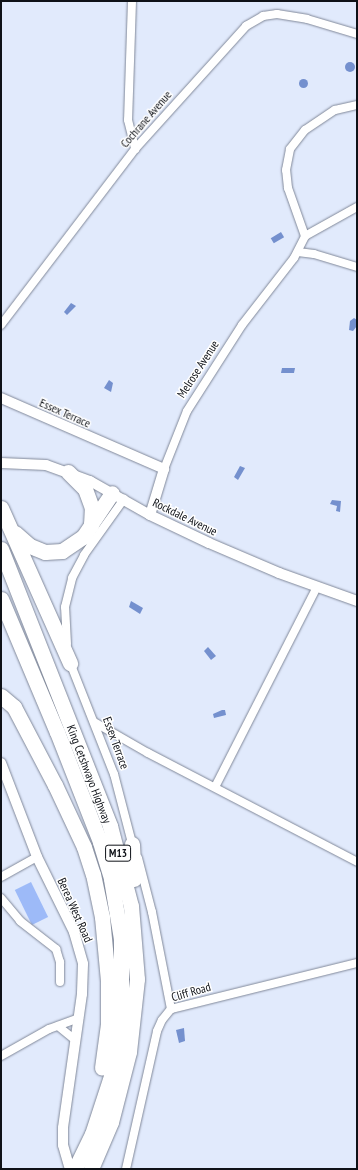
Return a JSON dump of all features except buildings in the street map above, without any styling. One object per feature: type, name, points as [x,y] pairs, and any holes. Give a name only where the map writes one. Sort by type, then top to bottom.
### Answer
[{"type":"highway","points":[[68,472],[87,495],[92,508],[91,525]]},
{"type":"highway","points":[[11,530],[30,546],[54,552],[75,545],[118,496]]},
{"type":"highway","points":[[1,508],[70,663]]},
{"type":"highway","name":"King Cetshwayo Highway","points":[[1,549],[102,806],[122,865],[131,906],[137,979],[129,1052],[111,1122],[91,1169]]},
{"type":"highway","name":"King Cetshwayo Highway","points":[[1,599],[85,802],[106,861],[117,907],[122,958],[121,1007],[111,1076],[92,1134],[84,1154],[75,1169]]},
{"type":"highway","points":[[1,696],[10,701],[17,712],[70,816],[84,848],[97,893],[104,936],[109,1012],[92,1134]]},
{"type":"highway","points":[[129,1052],[138,1023],[143,974],[142,934],[131,860],[132,844]]},
{"type":"street","points":[[132,1],[128,120],[135,149]]},
{"type":"street","name":"Cochrane Avenue","points":[[1,325],[135,149],[239,32],[256,19],[276,14],[292,16],[357,34]]},
{"type":"street","points":[[357,105],[335,110],[305,130],[290,149],[286,170],[288,188],[305,236],[357,207]]},
{"type":"street","name":"Melrose Avenue","points":[[150,515],[179,426],[198,393],[242,325],[298,252],[305,236]]},
{"type":"street","points":[[298,252],[314,254],[357,267]]},
{"type":"street","name":"Essex Terrace","points":[[1,398],[164,469]]},
{"type":"street","name":"Rockdale Avenue","points":[[1,463],[46,465],[68,472],[118,496],[150,515],[209,544],[317,587],[357,601]]},
{"type":"street","name":"Essex Terrace","points":[[118,496],[72,578],[65,618],[70,663],[116,780],[132,844],[145,884],[171,1009]]},
{"type":"street","points":[[216,788],[317,587]]},
{"type":"street","points":[[94,722],[148,753],[357,862]]},
{"type":"street","name":"Berea West Road","points":[[1,763],[37,857],[74,932],[80,953],[83,977],[63,1128],[63,1145],[70,1169]]},
{"type":"street","points":[[1,877],[37,857]]},
{"type":"street","points":[[1,898],[20,920],[56,949],[60,962],[60,982]]},
{"type":"street","name":"Cliff Road","points":[[126,1169],[157,1031],[162,1020],[171,1009],[357,963]]},
{"type":"street","points":[[1,1056],[58,1026],[78,1018]]},
{"type":"street","points":[[58,1026],[75,1040]]},
{"type":"shaded area","points":[[348,62],[352,62],[354,63],[354,71],[348,72],[345,69],[345,65]]},
{"type":"shaded area","points":[[303,78],[308,83],[303,88],[298,83]]},
{"type":"shaded area","points":[[281,232],[284,237],[274,243],[271,238]]},
{"type":"shaded area","points":[[71,303],[76,306],[67,315],[64,312]]},
{"type":"shaded area","points":[[354,318],[357,320],[357,326],[353,331],[349,330],[350,321]]},
{"type":"shaded area","points":[[282,368],[295,368],[294,373],[281,373]]},
{"type":"shaded area","points":[[109,380],[113,383],[111,392],[104,388]]},
{"type":"shaded area","points":[[240,466],[245,468],[238,480],[234,477]]},
{"type":"shaded area","points":[[332,500],[341,501],[340,512],[336,511],[337,506],[330,504]]},
{"type":"shaded area","points":[[131,601],[143,608],[140,614],[129,607]]},
{"type":"shaded area","points":[[208,647],[216,656],[211,660],[204,651]]},
{"type":"shaded area","points":[[225,710],[226,715],[214,718],[213,714]]},
{"type":"shaded area","points":[[31,882],[48,917],[32,925],[15,890]]},
{"type":"shaded area","points":[[184,1028],[185,1041],[179,1043],[176,1030]]}]
